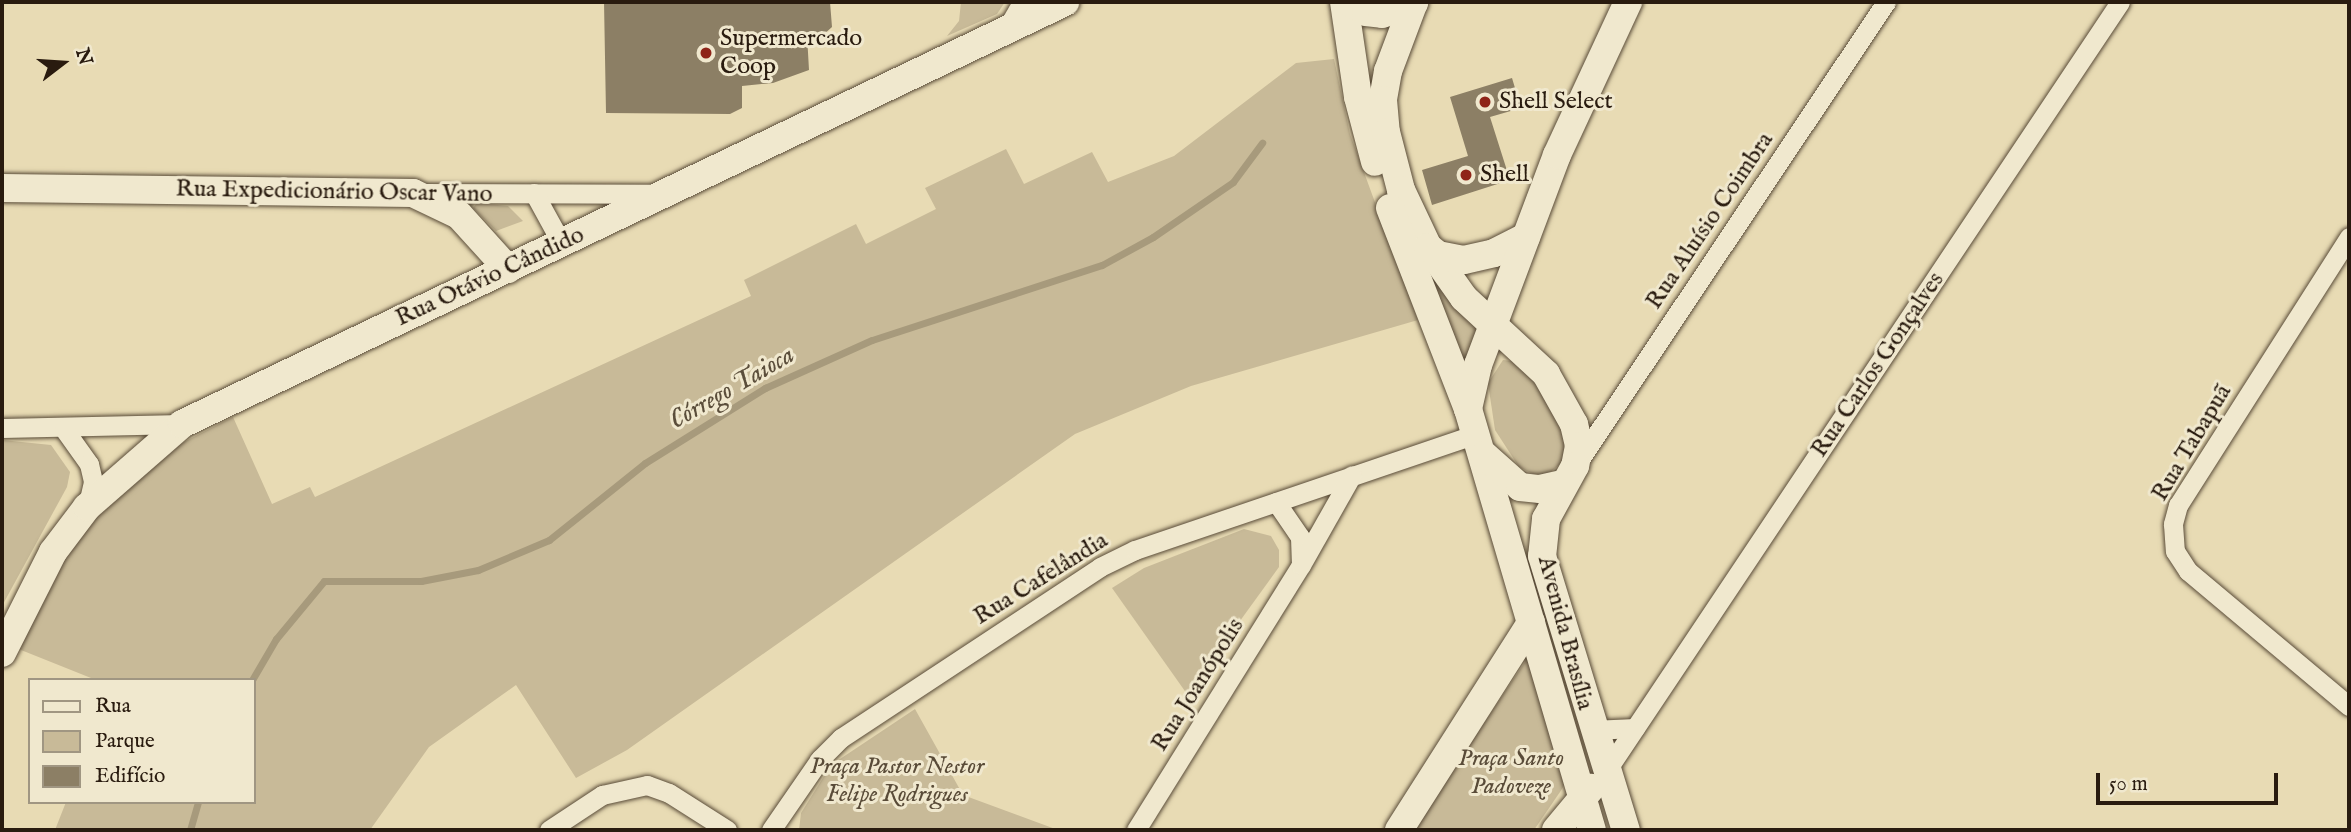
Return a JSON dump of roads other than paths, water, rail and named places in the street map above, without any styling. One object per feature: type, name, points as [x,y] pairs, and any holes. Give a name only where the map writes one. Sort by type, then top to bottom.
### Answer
[{"type":"main road","name":"Rua Otávio Cândido","points":[[4,643],[53,552],[86,507],[181,424],[1065,2]]},
{"type":"main road","name":"Avenida Brasília","points":[[1344,2],[1370,144],[1475,432],[1592,830]]},
{"type":"main road","points":[[1349,2],[1374,14],[1396,12],[1414,3]]},
{"type":"main road","points":[[1569,475],[1540,489],[1520,487],[1475,432],[1494,325],[1525,237],[1557,155],[1628,2]]},
{"type":"main road","name":"Avenida Brasília","points":[[1414,3],[1388,71],[1383,111],[1401,190],[1427,247],[1464,298],[1532,359],[1562,399],[1577,434],[1569,475],[1546,519],[1542,556],[1605,773],[1626,830]]},
{"type":"main road","name":"Rua Expedicionário Oscar Vano","points":[[2,188],[413,193]]},
{"type":"main road","points":[[413,193],[459,215],[508,269]]},
{"type":"main road","points":[[1427,247],[1438,256],[1464,260],[1494,253],[1525,237]]},
{"type":"main road","points":[[1399,830],[1531,623]]},
{"type":"main road","name":"Rua Carlos Gonçalves","points":[[1556,830],[1605,773]]},
{"type":"street","points":[[1006,31],[1018,16],[1022,2]]},
{"type":"street","name":"Rua Aluísio Coimbra","points":[[1569,475],[1886,2]]},
{"type":"street","name":"Rua Carlos Gonçalves","points":[[1605,773],[2120,2]]},
{"type":"street","name":"Rua Expedicionário Oscar Vano","points":[[413,193],[666,194]]},
{"type":"street","points":[[534,193],[562,244]]},
{"type":"street","name":"Rua Tabapuã","points":[[2349,237],[2178,505],[2173,524],[2175,551],[2188,571],[2349,706]]},
{"type":"street","points":[[2,428],[64,429],[181,424]]},
{"type":"street","points":[[64,429],[89,464],[93,482],[86,507]]},
{"type":"street","name":"Rua Cafelândia","points":[[771,830],[820,759],[841,738],[1100,566],[1135,550],[1475,432]]},
{"type":"street","name":"Rua Joanópolis","points":[[1136,830],[1301,565],[1352,475]]},
{"type":"street","points":[[1276,502],[1300,537],[1301,565]]},
{"type":"street","points":[[1592,730],[1635,728]]},
{"type":"street","points":[[549,830],[602,795],[647,785],[669,793],[727,830]]},
{"type":"waterway","name":"Córrego Taioca","points":[[253,678],[276,639],[324,581],[421,581],[478,570],[549,540],[645,463],[765,388],[872,340],[1102,265],[1153,237],[1233,182],[1262,143]]},
{"type":"waterway","name":"Córrego Taioca","points":[[190,830],[197,804]]},
{"type":"place","name":"Supermercado Coop","points":[[706,53]]},
{"type":"place","name":"Shell Select","points":[[1485,102]]},
{"type":"place","name":"Shell","points":[[1466,175]]},
{"type":"park label","name":"Praça Santo Padoveze","points":[[1511,773]]},
{"type":"park label","name":"Praça Pastor Nestor Felipe Rodrigues","points":[[897,781]]}]
